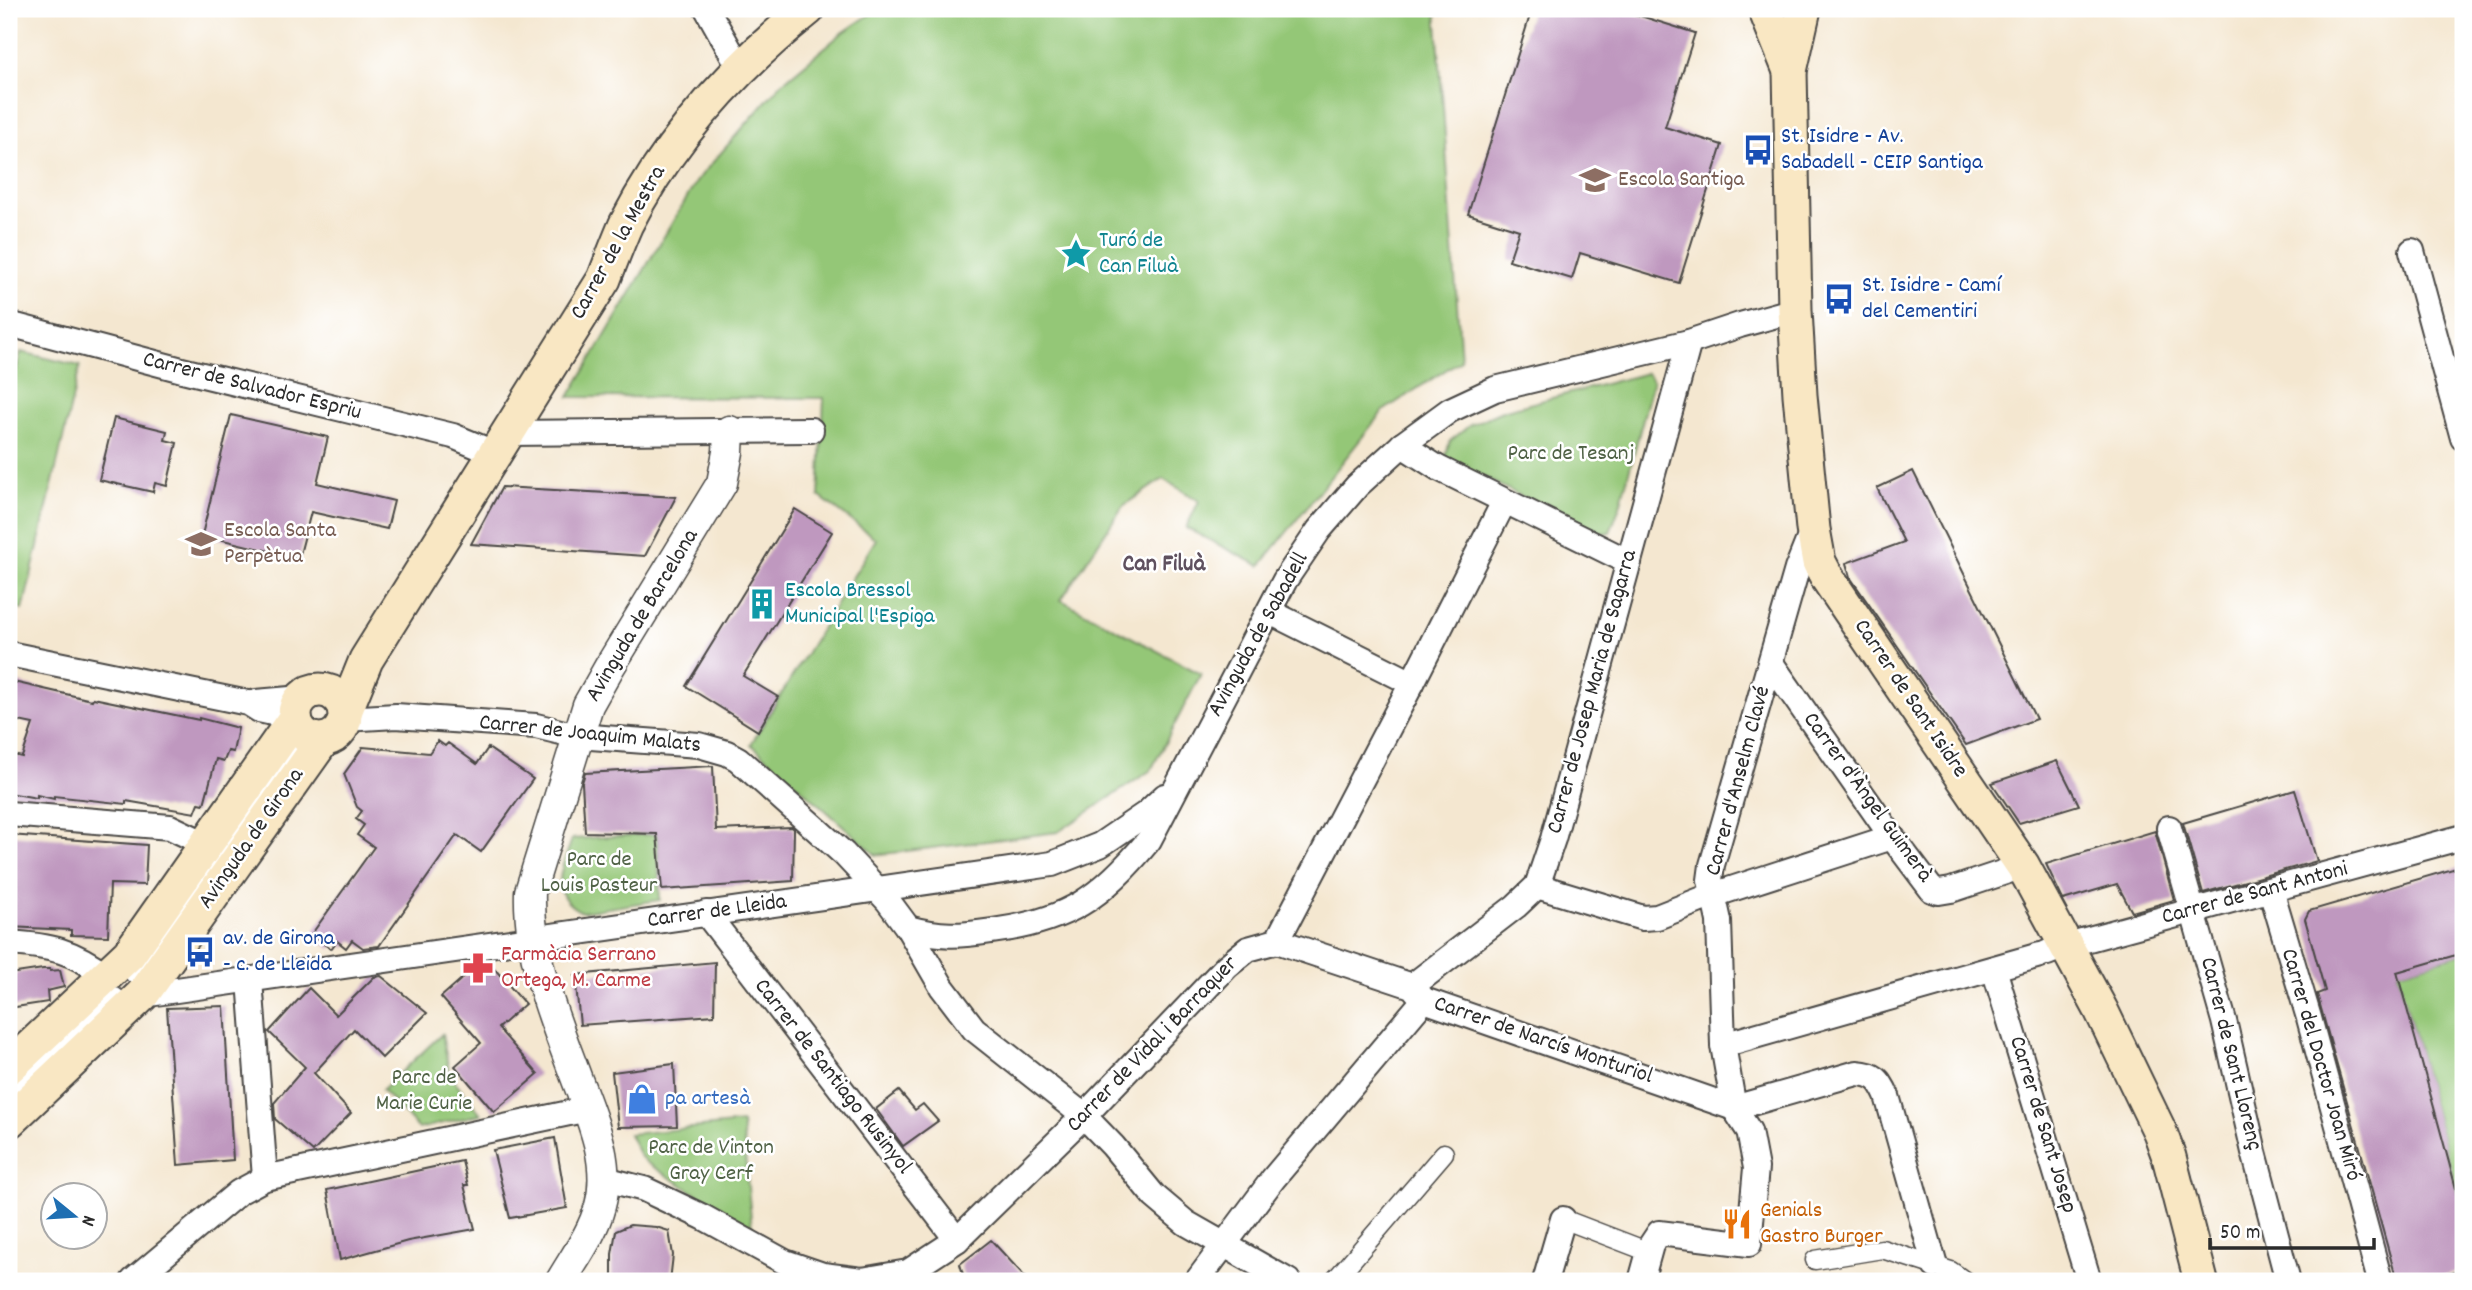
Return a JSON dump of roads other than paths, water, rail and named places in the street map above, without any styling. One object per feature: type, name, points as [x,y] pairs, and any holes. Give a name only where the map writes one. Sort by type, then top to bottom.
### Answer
[{"type":"main road","name":"Carrer de la Mestra","points":[[501,443],[604,279],[624,228],[667,156],[698,114],[740,68],[808,9]]},
{"type":"main road","name":"Carrer de Sant Isidre","points":[[1765,9],[1790,71]]},
{"type":"main road","name":"Carrer de Sant Isidre","points":[[1804,9],[1790,71],[1796,310],[1800,395],[1813,528],[1819,562],[2022,866],[2051,951],[2101,1010],[2160,1132],[2201,1281]]},
{"type":"main road","name":"Avinguda de Girona","points":[[9,1067],[125,985],[142,937],[205,847],[366,660],[501,443]]},
{"type":"main road","name":"Avinguda de Girona","points":[[9,1121],[125,985],[313,721]]},
{"type":"street","points":[[707,9],[740,68]]},
{"type":"street","points":[[2412,251],[2463,438]]},
{"type":"street","name":"Avinguda de Sabadell","points":[[908,928],[937,936],[965,935],[1048,921],[1083,904],[1121,873],[1149,840],[1285,580],[1319,530],[1357,486],[1402,445],[1450,410],[1495,389],[1689,342],[1796,310]]},
{"type":"street","name":"Carrer de Salvador Espriu","points":[[9,324],[195,374],[453,436],[480,445],[729,431],[811,430]]},
{"type":"street","name":"Carrer de Josep Maria de Sagarra","points":[[1197,1281],[1418,993],[1537,886],[1553,839],[1689,342]]},
{"type":"street","name":"Avinguda de Barcelona","points":[[561,1281],[593,1228],[601,1204],[604,1178],[599,1143],[542,978],[529,915],[530,892],[588,705],[722,483],[729,431]]},
{"type":"street","points":[[1402,445],[1438,468],[1629,562]]},
{"type":"street","points":[[1277,941],[1504,502]]},
{"type":"street","name":"Carrer d'Anselm Clavé","points":[[1649,1252],[1659,1233],[1749,1244],[1756,1168],[1749,1130],[1734,1108],[1723,1045],[1719,921],[1710,880],[1712,864],[1797,569],[1813,528]]},
{"type":"street","points":[[1270,612],[1412,683]]},
{"type":"street","name":"Carrer de Joaquim Malats","points":[[9,654],[253,707],[264,700],[313,721],[396,716],[536,726],[577,736],[699,745],[727,753],[747,766],[844,854],[877,890],[908,928],[942,987],[974,1029],[1084,1116],[1154,1196],[1186,1223],[1288,1281]]},
{"type":"street","name":"Carrer d'Àngel Guimerà","points":[[1771,663],[1932,890],[1951,890],[2022,866]]},
{"type":"street","points":[[253,707],[313,721]]},
{"type":"street","name":"Avinguda de Sabadell","points":[[877,890],[1052,864],[1100,845],[1147,813],[1176,785]]},
{"type":"street","points":[[9,814],[170,827],[205,847]]},
{"type":"street","name":"Carrer de Sant Llorenç","points":[[2169,828],[2224,1021],[2254,1152],[2288,1281]]},
{"type":"street","points":[[1537,886],[1643,918],[1657,916],[1892,837]]},
{"type":"street","name":"Carrer de Sant Antoni","points":[[1723,1045],[2463,837]]},
{"type":"street","name":"Carrer de Lleida","points":[[125,985],[250,980],[877,890]]},
{"type":"street","name":"Carrer del Doctor Joan Miró","points":[[2271,890],[2309,1018],[2380,1281]]},
{"type":"street","name":"Carrer de Santiago Rusinyol","points":[[706,914],[957,1240]]},
{"type":"street","name":"Carrer de Narcís Monturiol","points":[[1277,941],[1734,1108]]},
{"type":"street","name":"Carrer de Vidal i Barraquer","points":[[604,1178],[644,1189],[703,1217],[785,1262],[823,1275],[862,1281],[908,1272],[957,1240],[1084,1116],[1227,966],[1248,949],[1277,941]]},
{"type":"street","points":[[9,943],[62,950],[125,985],[9,1097]]},
{"type":"street","name":"Carrer de Sant Josep","points":[[1994,970],[2089,1281]]},
{"type":"street","points":[[250,980],[265,1178]]},
{"type":"street","points":[[1734,1108],[1857,1073],[1871,1074],[1880,1081],[1887,1096],[1935,1266]]},
{"type":"street","points":[[133,1281],[239,1192],[265,1178],[588,1109]]},
{"type":"street","points":[[1334,1281],[1444,1153]]},
{"type":"street","points":[[1545,1281],[1563,1219],[1649,1252],[1641,1281]]},
{"type":"street","points":[[1815,1259],[1882,1249],[1951,1271],[1965,1281]]},
{"type":"place","name":"St. Isidre - Av. Sabadell - CEIP Santiga","points":[[1758,150]]},
{"type":"place","name":"Escola Santiga","points":[[1595,180]]},
{"type":"place","name":"Turó de Can Filuà","points":[[1076,254]]},
{"type":"place","name":"St. Isidre - Camí del Cementiri","points":[[1839,299]]},
{"type":"place","name":"Escola Santa Perpètua","points":[[201,544]]},
{"type":"place","name":"Escola Bressol Municipal l'Espiga","points":[[762,604]]},
{"type":"place","name":"av. de Girona - c. de Lleida","points":[[200,952]]},
{"type":"place","name":"Farmàcia Serrano Ortega, M. Carme","points":[[478,968]]},
{"type":"place","name":"pa artesà","points":[[642,1099]]},
{"type":"place","name":"Genials Gastro Burger","points":[[1737,1224]]},
{"type":"district","name":"Can Filuà","points":[[1164,565]]},
{"type":"park label","name":"Parc de Tesanj","points":[[1571,454]]},
{"type":"park label","name":"Parc de Louis Pasteur","points":[[599,873]]},
{"type":"park label","name":"Parc de Marie Curie","points":[[424,1091]]},
{"type":"park label","name":"Parc de Vinton Gray Cerf","points":[[711,1161]]}]
